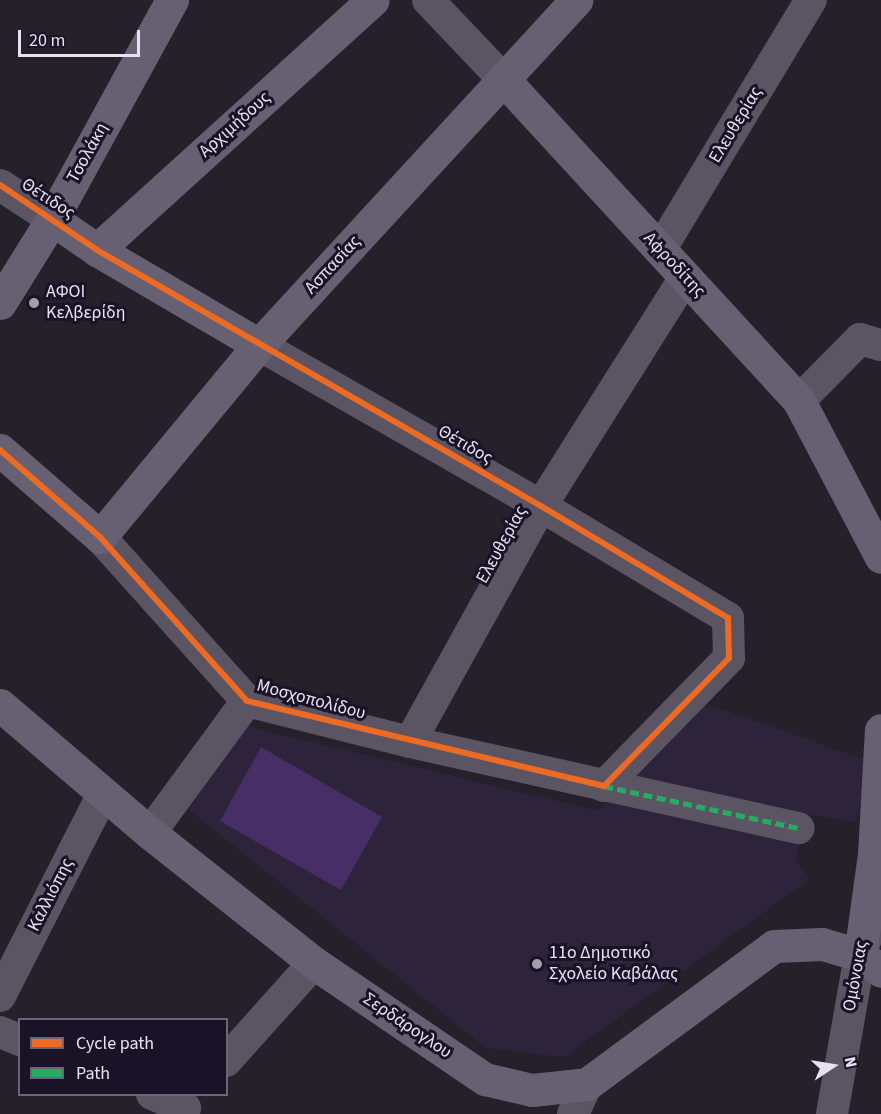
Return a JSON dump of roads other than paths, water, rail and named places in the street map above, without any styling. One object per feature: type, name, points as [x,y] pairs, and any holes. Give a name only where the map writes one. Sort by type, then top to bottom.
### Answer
[{"type":"street","name":"Τσολάκη","points":[[0,303],[52,219],[172,0]]},
{"type":"street","name":"Αρχιμήδους","points":[[96,250],[373,0]]},
{"type":"street","name":"Αφροδίτης","points":[[428,0],[799,401],[881,557]]},
{"type":"street","name":"Ασπασίας","points":[[100,537],[259,345],[576,0]]},
{"type":"street","name":"Ελευθερίας","points":[[660,250],[812,0]]},
{"type":"street","name":"Θέτιδος","points":[[0,185],[96,250],[541,506],[728,618],[729,658],[604,786]]},
{"type":"street","name":"Ελευθερίας","points":[[410,742],[541,506],[685,277]]},
{"type":"street","points":[[799,401],[860,339],[881,345]]},
{"type":"street","name":"Μοσχοπολίδου","points":[[0,450],[100,537],[247,701],[410,742],[799,828]]},
{"type":"street","points":[[150,833],[247,701]]},
{"type":"street","name":"Σερδάρογλου","points":[[0,705],[150,833],[314,963],[485,1079],[532,1090],[587,1084]]},
{"type":"street","name":"Ομόνοιας","points":[[832,1114],[870,963],[878,855],[881,730]]},
{"type":"street","name":"Καλλιόπης","points":[[0,996],[103,794]]},
{"type":"street","points":[[573,1114],[587,1084],[774,945],[822,944],[870,963],[881,900]]},
{"type":"street","points":[[228,1059],[314,963]]},
{"type":"street","points":[[0,1032],[18,1039]]},
{"type":"street","points":[[155,1096],[188,1106]]},
{"type":"place","name":"ΑΦΟΙ Κελβερίδη","points":[[34,303]]},
{"type":"place","name":"11ο Δημοτικό Σχολείο Καβάλας","points":[[537,964]]}]
